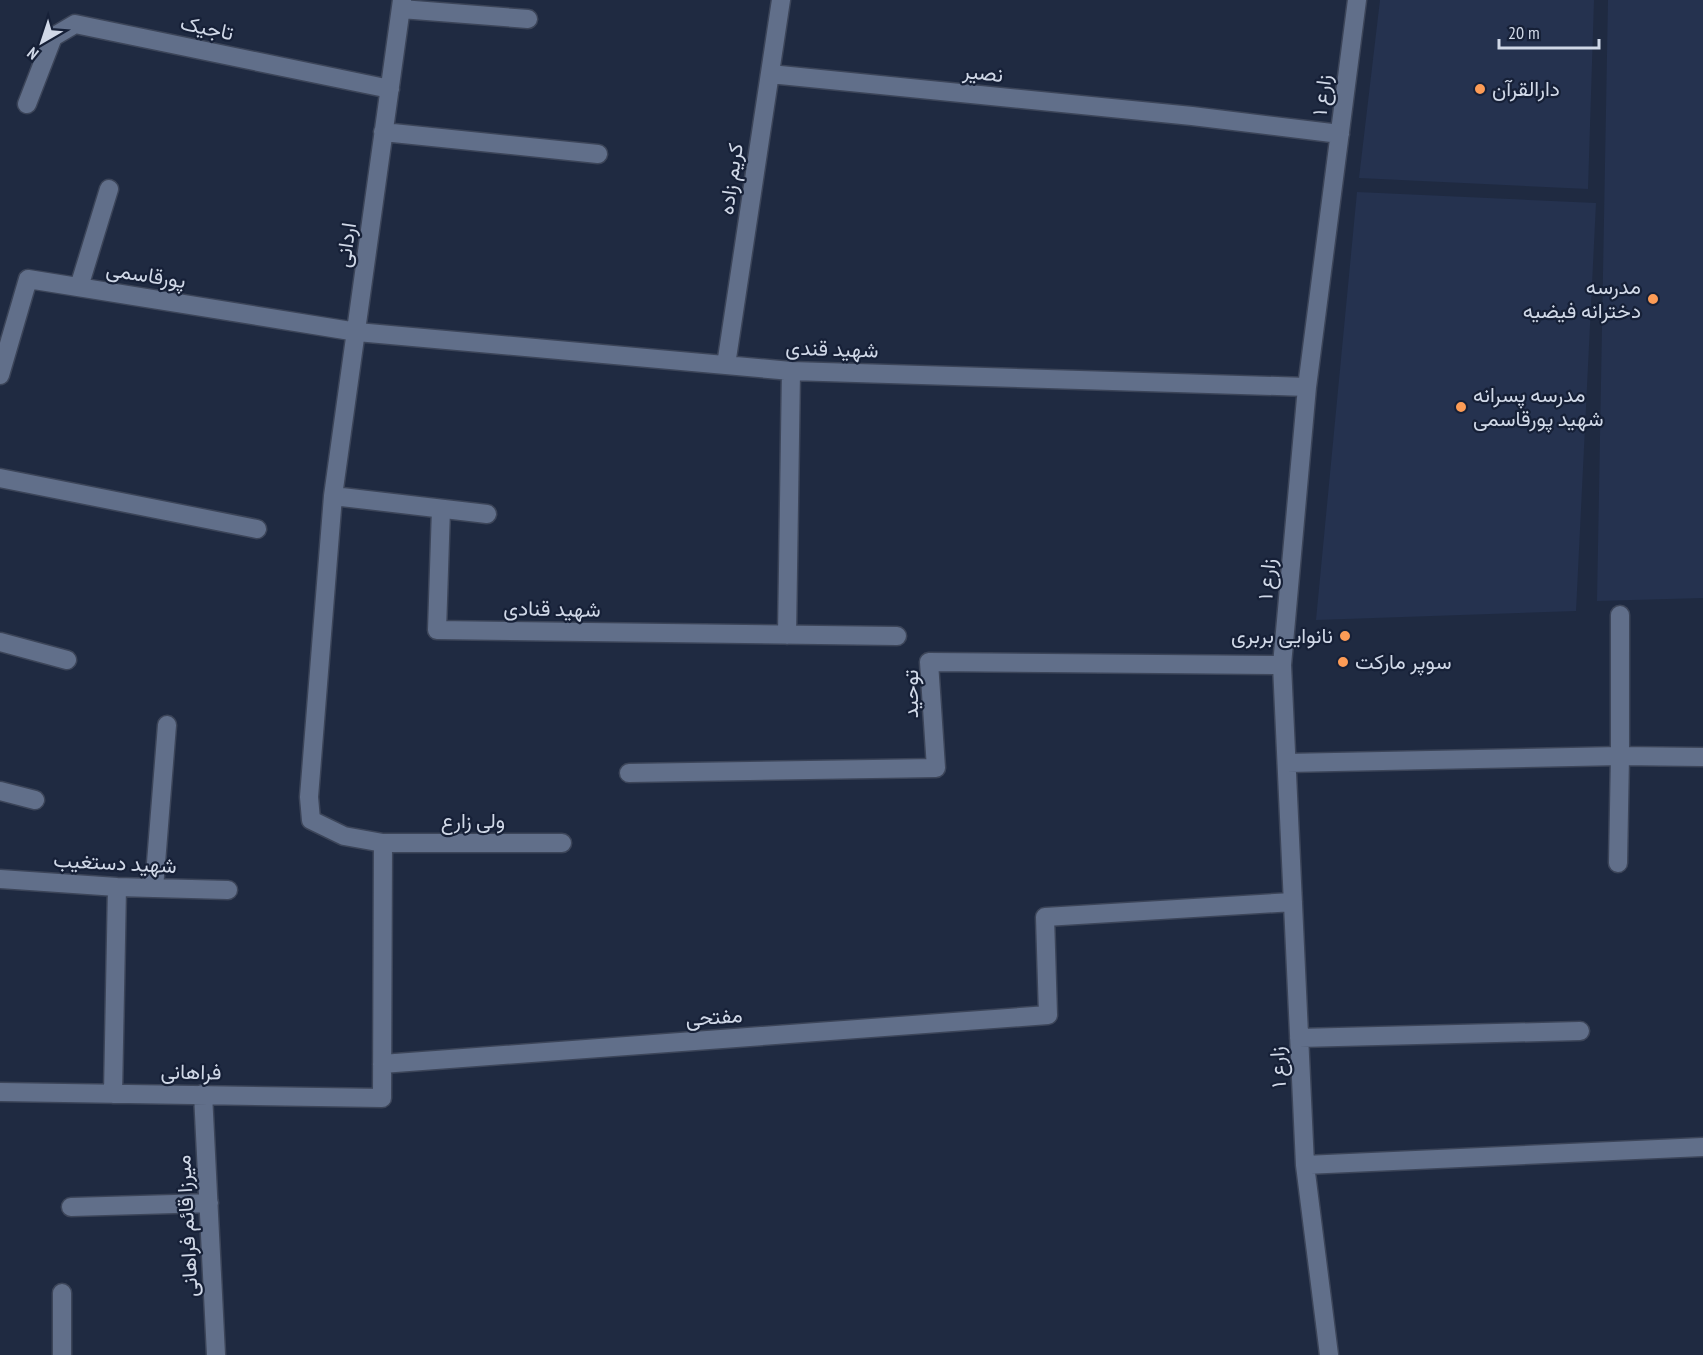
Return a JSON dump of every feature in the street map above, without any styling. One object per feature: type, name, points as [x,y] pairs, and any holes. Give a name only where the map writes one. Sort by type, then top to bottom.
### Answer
[{"type":"street","name":"کریم زاده","points":[[726,365],[781,0]]},
{"type":"street","name":"زارع ۱","points":[[1329,1355],[1305,1166],[1282,665],[1307,387],[1357,0]]},
{"type":"street","points":[[401,5],[528,19]]},
{"type":"street","name":"اردانی","points":[[333,496],[401,5]]},
{"type":"street","name":"تاجیک","points":[[27,105],[53,37],[75,24],[390,89]]},
{"type":"street","name":"نصیر","points":[[770,74],[1192,116],[1340,134]]},
{"type":"street","points":[[383,132],[598,154]]},
{"type":"street","points":[[80,287],[109,189]]},
{"type":"street","name":"پورقاسمی","points":[[0,375],[28,279],[357,332]]},
{"type":"street","name":"شهید قندی","points":[[357,332],[791,371],[1307,387]]},
{"type":"street","points":[[787,635],[791,371]]},
{"type":"street","points":[[0,478],[257,529]]},
{"type":"street","points":[[333,496],[487,514]]},
{"type":"street","name":"ولی زارع","points":[[333,496],[309,797],[311,820],[344,836],[383,843],[562,843]]},
{"type":"street","name":"شهید قنادی","points":[[441,509],[437,630],[897,636]]},
{"type":"street","points":[[1618,863],[1620,615]]},
{"type":"street","points":[[0,642],[67,660]]},
{"type":"street","name":"توحید","points":[[629,773],[936,768],[929,662],[1282,665]]},
{"type":"street","points":[[154,888],[167,725]]},
{"type":"street","points":[[1287,764],[1620,756],[1703,757]]},
{"type":"street","points":[[0,791],[34,800]]},
{"type":"street","points":[[382,1064],[383,843]]},
{"type":"street","name":"شهید دستغیب","points":[[0,879],[117,887],[228,890]]},
{"type":"street","points":[[113,1094],[117,887]]},
{"type":"street","name":"مفتحی","points":[[382,1064],[1048,1015],[1045,917],[1293,902]]},
{"type":"street","points":[[1299,1038],[1580,1031]]},
{"type":"street","name":"فراهانی","points":[[0,1092],[382,1098],[382,1064]]},
{"type":"street","name":"میرزا قائم فراهانی","points":[[203,1094],[216,1355]]},
{"type":"street","points":[[1305,1166],[1703,1147]]},
{"type":"street","points":[[71,1207],[208,1203]]},
{"type":"street","points":[[62,1293],[62,1355]]},
{"type":"shaded area","name":"دارالقرآن","points":[[1380,0],[1594,0],[1588,189],[1359,178]]},
{"type":"shaded area","name":"مدرسه دخترانه فیضیه","points":[[1608,0],[1703,0],[1703,598],[1597,601]]},
{"type":"shaded area","name":"مدرسه پسرانه شهید پورقاسمی","points":[[1357,192],[1596,203],[1576,611],[1316,620]]},
{"type":"place","name":"دارالقرآن","points":[[1480,89]]},
{"type":"place","name":"مدرسه دخترانه فیضیه","points":[[1653,299]]},
{"type":"place","name":"مدرسه پسرانه شهید پورقاسمی","points":[[1461,407]]},
{"type":"place","name":"نانوایی بربری","points":[[1345,636]]},
{"type":"place","name":"سوپر مارکت","points":[[1343,662]]}]
